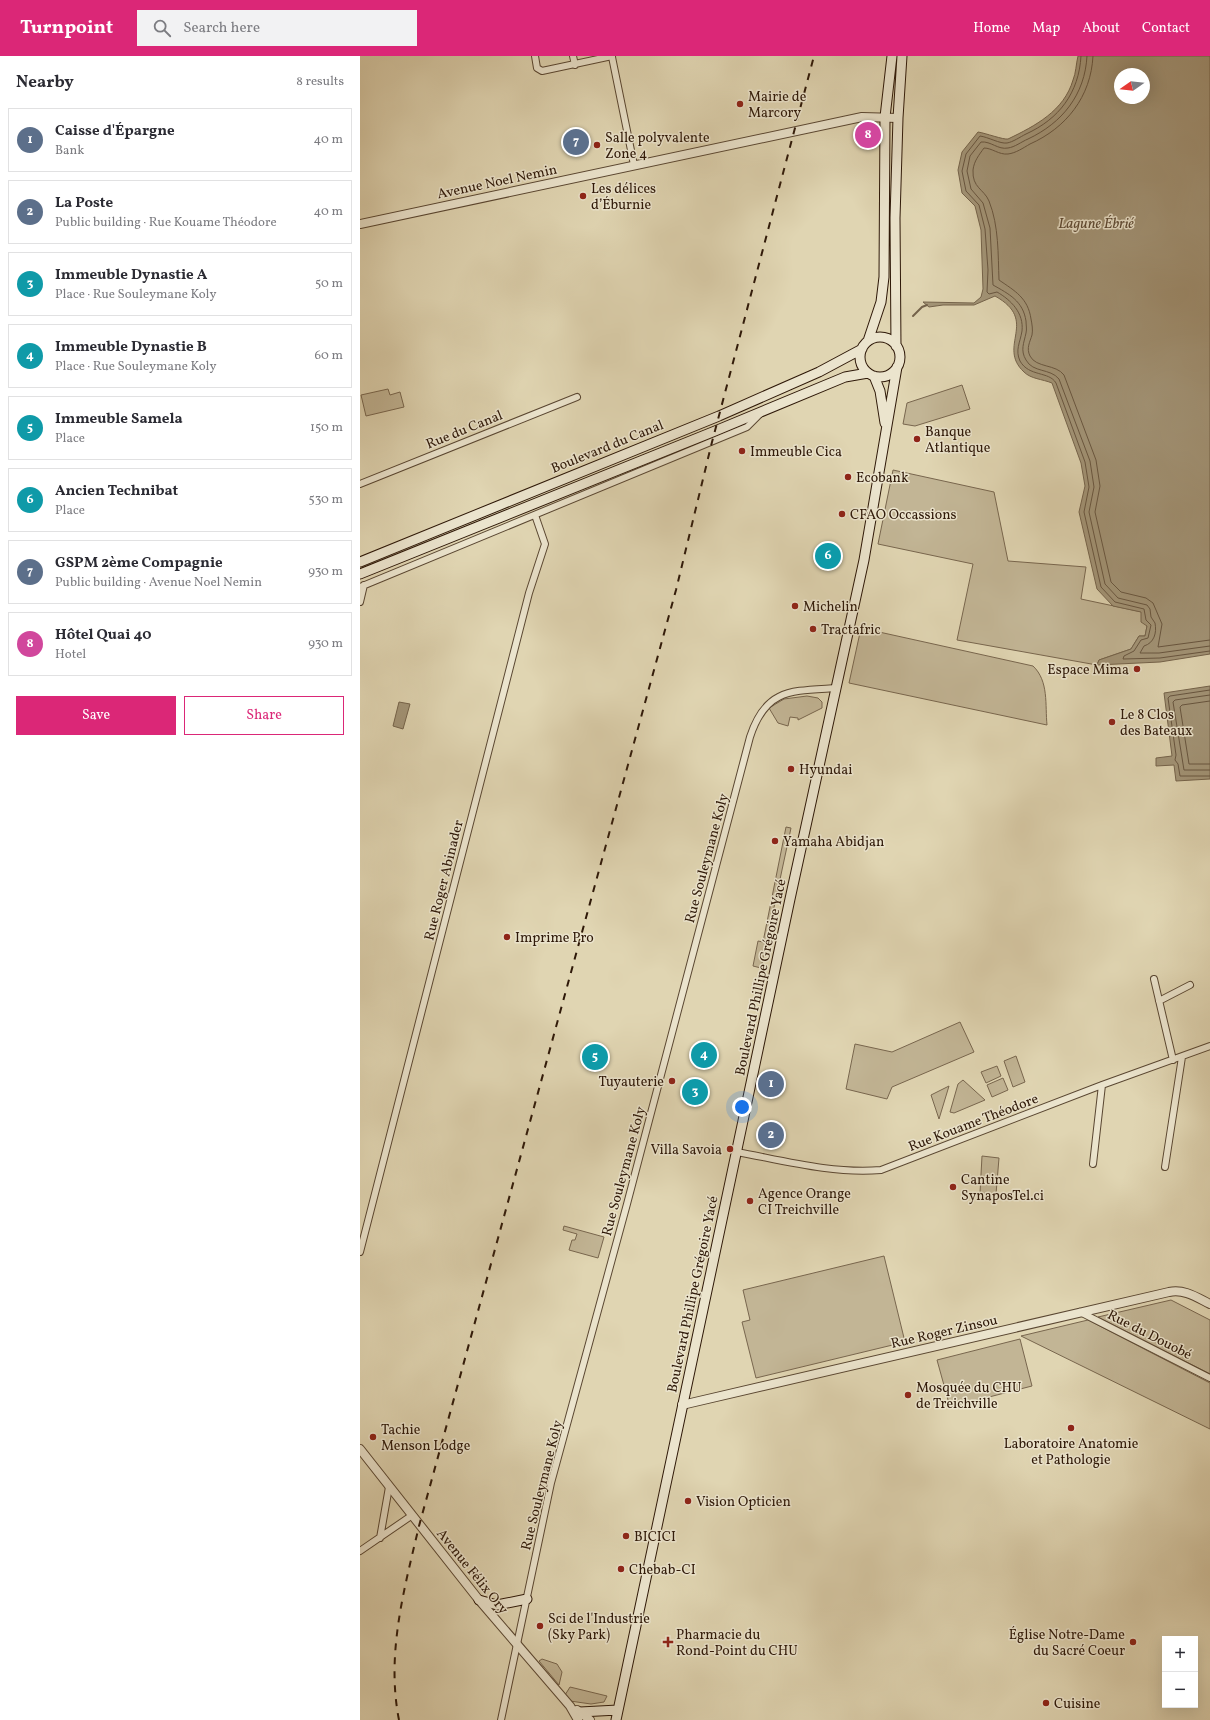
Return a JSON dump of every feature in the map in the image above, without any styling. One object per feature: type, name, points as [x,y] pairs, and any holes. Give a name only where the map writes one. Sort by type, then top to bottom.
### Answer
[{"type":"main road","points":[[892,56],[885,117],[884,277],[881,302],[868,341],[862,349],[860,362],[871,374],[885,377],[890,375],[897,367],[900,356],[896,346],[895,218],[898,118],[902,56]]},
{"type":"main road","points":[[868,341],[880,337],[886,338],[896,346]]},
{"type":"main road","name":"Boulevard du Canal","points":[[360,562],[726,412],[819,372],[862,349]]},
{"type":"main road","name":"Boulevard Phillipe Grégoire Yacé","points":[[616,1720],[682,1405],[864,560],[897,367]]},
{"type":"main road","name":"Boulevard du Canal","points":[[360,574],[845,377],[871,374]]},
{"type":"main road","name":"Boulevard Phillipe Grégoire Yacé","points":[[871,374],[882,399],[886,431]]},
{"type":"main road","points":[[479,1600],[497,1605],[527,1599]]},
{"type":"main road","name":"Boulevard Phillipe Grégoire Yacé","points":[[621,1720],[622,1693]]},
{"type":"main road","points":[[579,1716],[618,1710]]},
{"type":"street","points":[[534,56],[537,68],[542,71],[612,57],[634,165]]},
{"type":"street","points":[[573,56],[575,65]]},
{"type":"street","name":"Avenue Noel Nemin","points":[[360,224],[862,116],[898,118]]},
{"type":"street","name":"Rue du Canal","points":[[360,484],[577,396]]},
{"type":"street","name":"Boulevard du Canal","points":[[362,586],[747,428],[764,410]]},
{"type":"street","name":"Rue Roger Abinader","points":[[360,1252],[529,593],[545,544],[536,515]]},
{"type":"street","points":[[360,602],[362,586]]},
{"type":"street","name":"Rue Souleymane Koly","points":[[501,1720],[518,1646],[551,1483],[755,722],[764,707],[782,694],[837,688]]},
{"type":"street","points":[[1154,979],[1173,1060]]},
{"type":"street","points":[[1159,1001],[1190,985]]},
{"type":"street","name":"Rue Kouame Théodore","points":[[737,1152],[824,1169],[849,1171],[881,1170],[1102,1085],[1210,1046]]},
{"type":"street","points":[[1165,1167],[1182,1057]]},
{"type":"street","points":[[1093,1164],[1102,1085]]},
{"type":"street","name":"Rue Roger Zinsou","points":[[682,1405],[1178,1290],[1188,1293],[1210,1304]]},
{"type":"street","name":"Rue du Douobé","points":[[1080,1312],[1210,1378]]},
{"type":"street","name":"Avenue Félix Ory","points":[[360,1449],[411,1516],[518,1646],[579,1716],[590,1720]]},
{"type":"street","points":[[380,1538],[389,1487]]},
{"type":"street","points":[[360,1551],[411,1516]]},
{"type":"shaded area","points":[[962,385],[970,409],[915,426],[903,424],[907,403]]},
{"type":"shaded area","points":[[388,389],[390,395],[400,392],[404,407],[366,416],[361,395]]},
{"type":"shaded area","points":[[893,470],[994,492],[1008,561],[1086,567],[1081,599],[1142,612],[1147,626],[1145,636],[1139,636],[1131,649],[1099,660],[1097,665],[957,640],[973,564],[878,544]]},
{"type":"shaded area","points":[[861,628],[1033,666],[1042,679],[1044,686],[1047,725],[849,683]]},
{"type":"shaded area","points":[[807,696],[818,698],[822,702],[822,708],[798,720],[798,718],[790,717],[788,726],[778,723],[769,708],[784,699]]},
{"type":"shaded area","points":[[786,827],[791,828],[761,968],[753,966],[758,941],[763,942]]},
{"type":"shaded area","points":[[960,1022],[974,1052],[892,1087],[887,1099],[846,1089],[855,1044],[892,1052]]},
{"type":"shaded area","points":[[1016,1056],[1025,1082],[1013,1087],[1004,1061]]},
{"type":"shaded area","points":[[997,1066],[1001,1076],[986,1083],[981,1072]]},
{"type":"shaded area","points":[[1003,1078],[1008,1090],[992,1097],[987,1085]]},
{"type":"shaded area","points":[[963,1080],[985,1100],[954,1113],[950,1112],[958,1084]]},
{"type":"shaded area","points":[[949,1086],[939,1119],[931,1095]]},
{"type":"shaded area","points":[[982,1156],[999,1158],[996,1194],[980,1193]]},
{"type":"shaded area","points":[[564,1226],[604,1237],[598,1258],[569,1250],[572,1240],[575,1240],[577,1234],[563,1230]]},
{"type":"shaded area","points":[[884,1256],[905,1342],[756,1378],[742,1322],[750,1320],[743,1290]]},
{"type":"shaded area","points":[[1171,1300],[1210,1320],[1210,1374],[1098,1317]]},
{"type":"shaded area","points":[[1088,1320],[1210,1383],[1210,1429],[1021,1336]]},
{"type":"shaded area","points":[[1020,1339],[1032,1386],[950,1407],[937,1360]]},
{"type":"shaded area","points":[[542,1659],[557,1664],[562,1672],[559,1685],[539,1661]]},
{"type":"shaded area","points":[[570,1687],[607,1696],[604,1702],[591,1704],[570,1701],[565,1695]]},
{"type":"water","name":"Lagune Ébrié","points":[[1078,56],[1210,56],[1210,654],[1160,662],[1097,665],[1099,660],[1131,649],[1139,636],[1145,636],[1147,626],[1141,622],[1141,612],[1113,606],[1097,589],[1079,512],[1085,486],[1081,463],[1052,383],[1033,378],[1024,372],[1017,362],[1014,353],[1017,324],[1015,315],[1008,305],[995,296],[974,305],[943,305],[929,307],[923,302],[974,303],[981,297],[983,289],[981,230],[975,206],[962,193],[958,170],[962,152],[978,132],[1008,139],[1038,123],[1056,109],[1063,100],[1069,91]]},
{"type":"water","points":[[1210,686],[1210,779],[1176,781],[1174,765],[1156,766],[1156,758],[1172,756],[1164,693]]},
{"type":"water","points":[[399,702],[410,704],[403,729],[393,726]]},
{"type":"waterway","points":[[913,316],[922,307],[927,305]]},
{"type":"railway","points":[[399,1720],[395,1671],[398,1622],[419,1526],[676,590],[712,442],[814,56]]},
{"type":"place","name":"Mairie de Marcory","points":[[740,104]]},
{"type":"place","name":"Hôtel Quai 40","points":[[868,135]]},
{"type":"place","name":"GSPM 2ème Compagnie","points":[[576,142]]},
{"type":"place","name":"Salle polyvalente Zone 4","points":[[597,145]]},
{"type":"place","name":"Les délices d’Éburnie","points":[[583,196]]},
{"type":"place","name":"Banque Atlantique","points":[[917,439]]},
{"type":"place","name":"Immeuble Cica","points":[[742,451]]},
{"type":"place","name":"Ecobank","points":[[848,477]]},
{"type":"place","name":"CFAO Occassions","points":[[842,514]]},
{"type":"place","name":"Ancien Technibat","points":[[828,556]]},
{"type":"place","name":"Michelin","points":[[795,606]]},
{"type":"place","name":"Tractafric","points":[[813,629]]},
{"type":"place","name":"Espace Mima","points":[[1137,669]]},
{"type":"place","name":"Le 8 Clos des Bateaux","points":[[1112,722]]},
{"type":"place","name":"Hyundai","points":[[791,769]]},
{"type":"place","name":"Yamaha Abidjan","points":[[775,841]]},
{"type":"place","name":"Imprime Pro","points":[[507,937]]},
{"type":"place","name":"Immeuble Dynastie B","points":[[704,1055]]},
{"type":"place","name":"Immeuble Samela","points":[[595,1057]]},
{"type":"place","name":"Tuyauterie","points":[[672,1081]]},
{"type":"place","name":"Caisse d'Épargne","points":[[771,1084]]},
{"type":"place","name":"Immeuble Dynastie A","points":[[695,1092]]},
{"type":"place","name":"La Poste","points":[[771,1135]]},
{"type":"place","name":"Villa Savoia","points":[[730,1149]]},
{"type":"place","name":"Cantine SynaposTel.ci","points":[[953,1187]]},
{"type":"place","name":"Agence Orange CI Treichville","points":[[750,1201]]},
{"type":"place","name":"Mosquée du CHU de Treichville","points":[[908,1395]]},
{"type":"place","name":"Laboratoire Anatomie et Pathologie","points":[[1071,1428]]},
{"type":"place","name":"Tachie Menson Lodge","points":[[373,1437]]},
{"type":"place","name":"Vision Opticien","points":[[688,1501]]},
{"type":"place","name":"BICICI","points":[[626,1536]]},
{"type":"place","name":"Chebab-CI","points":[[621,1569]]},
{"type":"place","name":"Sci de l'Industrie (Sky Park)","points":[[540,1626]]},
{"type":"place","name":"Pharmacie du Rond-Point du CHU","points":[[668,1642]]},
{"type":"place","name":"Église Notre-Dame du Sacré Coeur","points":[[1133,1642]]},
{"type":"place","name":"Cuisine","points":[[1046,1703]]}]
